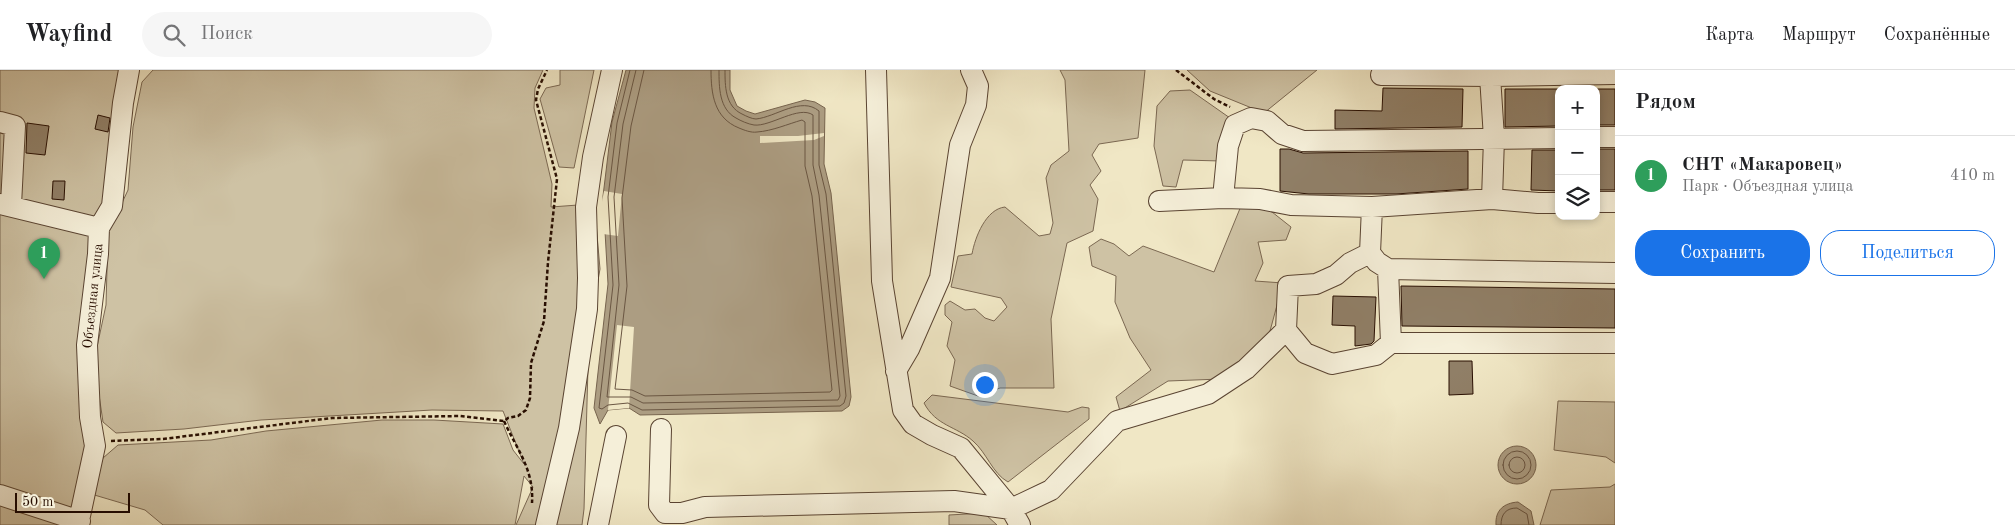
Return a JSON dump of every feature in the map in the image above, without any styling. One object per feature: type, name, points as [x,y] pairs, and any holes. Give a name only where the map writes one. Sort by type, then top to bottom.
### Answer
[{"type":"street","name":"Объездная улица","points":[[79,523],[96,446],[90,417],[87,345],[98,254],[99,228],[112,206],[123,103],[129,70]]},
{"type":"street","points":[[546,525],[569,428],[587,309],[586,207],[593,156],[612,70]]},
{"type":"street","points":[[876,70],[882,281],[902,410],[913,424],[961,448],[1015,517]]},
{"type":"street","points":[[896,371],[909,349],[940,278],[960,146],[976,105],[978,86],[971,70]]},
{"type":"street","points":[[1381,75],[1615,74]]},
{"type":"street","points":[[1490,76],[1494,138],[1492,199]]},
{"type":"street","points":[[1223,198],[1228,146],[1234,125],[1252,118],[1267,120],[1282,134],[1303,141],[1555,138]]},
{"type":"street","points":[[0,122],[15,126],[6,205],[99,228]]},
{"type":"street","points":[[1600,138],[1615,137]]},
{"type":"street","points":[[1159,201],[1223,198],[1260,199],[1291,205],[1372,206],[1492,199],[1555,203]]},
{"type":"street","points":[[1600,202],[1615,202]]},
{"type":"street","points":[[1372,206],[1370,253],[1376,262],[1388,269],[1615,273]]},
{"type":"street","points":[[1370,253],[1350,263],[1336,275],[1316,284],[1288,286],[1286,330],[1305,353],[1332,364],[1376,355],[1391,343],[1615,343]]},
{"type":"street","points":[[1388,269],[1391,343]]},
{"type":"street","points":[[1015,517],[1051,490],[1117,421],[1208,394],[1246,369],[1286,330]]},
{"type":"street","points":[[661,429],[659,504],[665,513],[682,513],[705,507],[954,501],[1015,517]]},
{"type":"street","points":[[598,525],[616,436]]},
{"type":"street","points":[[0,495],[79,523]]},
{"type":"path","points":[[96,446],[110,441],[163,439],[332,418],[460,416],[504,421],[518,416],[526,410],[530,398],[531,363],[544,321],[557,179],[536,100],[538,89],[547,70]]},
{"type":"path","points":[[1176,70],[1214,99],[1252,118]]},
{"type":"path","points":[[504,421],[531,476],[531,511]]},
{"type":"shaded area","points":[[0,70],[123,70],[106,195],[91,242],[93,447],[65,525],[0,525]]},
{"type":"shaded area","points":[[153,70],[543,70],[535,88],[534,108],[552,184],[551,207],[578,205],[596,223],[600,269],[589,332],[582,525],[516,525],[533,487],[524,476],[515,525],[163,525],[145,510],[91,494],[103,458],[118,445],[211,440],[266,431],[382,420],[434,420],[503,424],[513,450],[524,464],[503,411],[432,410],[261,420],[184,429],[116,433],[103,422],[94,361],[106,305],[108,233],[128,190],[133,127],[142,82]]},
{"type":"shaded area","points":[[560,70],[594,70],[574,168],[559,167],[540,99],[546,88],[560,85]]},
{"type":"shaded area","points":[[1060,70],[1145,70],[1138,138],[1099,144],[1092,155],[1101,171],[1090,185],[1098,199],[1093,231],[1067,243],[1051,319],[1054,388],[1000,388],[978,396],[950,386],[955,360],[947,346],[952,322],[945,315],[945,305],[950,301],[965,310],[975,309],[985,318],[994,321],[1007,307],[1001,298],[951,287],[958,256],[972,254],[982,225],[992,213],[1005,207],[1039,236],[1050,234],[1053,223],[1046,178],[1051,165],[1069,151],[1065,80]]},
{"type":"shaded area","points":[[1187,70],[1317,70],[1264,113],[1210,91]]},
{"type":"shaded area","points":[[1190,90],[1230,118],[1221,161],[1183,160],[1176,187],[1163,186],[1154,146],[1157,106],[1170,91]]},
{"type":"shaded area","points":[[1241,206],[1267,208],[1291,227],[1286,240],[1258,242],[1263,263],[1255,281],[1283,283],[1270,331],[1244,364],[1221,379],[1168,381],[1120,411],[1116,397],[1151,370],[1130,338],[1115,302],[1116,276],[1092,266],[1089,247],[1101,239],[1114,244],[1129,256],[1143,246],[1214,272]]},
{"type":"shaded area","points":[[932,395],[1068,412],[1082,407],[1089,408],[1089,419],[1008,482],[1002,478],[973,441],[934,417],[924,403]]},
{"type":"shaded area","points":[[1558,401],[1615,402],[1615,463],[1606,457],[1554,450]]},
{"type":"shaded area","points":[[1615,484],[1615,525],[1540,525],[1551,490],[1610,487]]},
{"type":"shaded area","points":[[984,513],[997,525],[949,525],[949,515]]},
{"type":"water","points":[[626,70],[730,70],[730,90],[737,106],[746,111],[755,114],[805,100],[815,102],[825,108],[824,164],[831,193],[851,397],[849,406],[842,411],[640,415],[629,408],[608,410],[600,424],[594,408],[608,284],[603,196],[612,122]]},
{"type":"water","points":[[1517,446],[1531,451],[1536,465],[1531,479],[1517,484],[1503,479],[1498,465],[1503,451]]},
{"type":"water","points":[[1518,502],[1531,511],[1534,525],[1496,525],[1497,515],[1501,508]]},
{"type":"pier","points":[[824,133],[824,136],[814,140],[760,143],[760,136],[798,136]]},
{"type":"pier","points":[[604,191],[622,194],[618,236],[603,234],[601,208]]},
{"type":"pier","points":[[617,325],[634,327],[629,408],[608,410]]},
{"type":"building","points":[[1383,88],[1463,89],[1462,127],[1335,129],[1335,110],[1382,111]]},
{"type":"building","points":[[1505,89],[1555,89],[1555,126],[1505,127]]},
{"type":"building","points":[[1600,89],[1615,89],[1615,125],[1600,125]]},
{"type":"building","points":[[98,115],[110,118],[108,132],[95,129]]},
{"type":"building","points":[[27,123],[49,126],[45,155],[26,153]]},
{"type":"building","points":[[1280,149],[1289,149],[1303,153],[1468,151],[1468,189],[1396,194],[1309,194],[1280,191]]},
{"type":"building","points":[[1600,149],[1615,149],[1615,190],[1600,190]]},
{"type":"building","points":[[1532,150],[1555,150],[1555,191],[1531,190]]},
{"type":"building","points":[[53,181],[65,181],[64,200],[52,199]]},
{"type":"building","points":[[1401,286],[1615,289],[1615,328],[1402,326]]},
{"type":"building","points":[[1333,296],[1376,297],[1374,341],[1371,344],[1355,346],[1355,326],[1332,325]]},
{"type":"building","points":[[1449,361],[1472,361],[1473,394],[1449,395]]},
{"type":"place","name":"СНТ «Макаровец»","points":[[44,279]]}]
